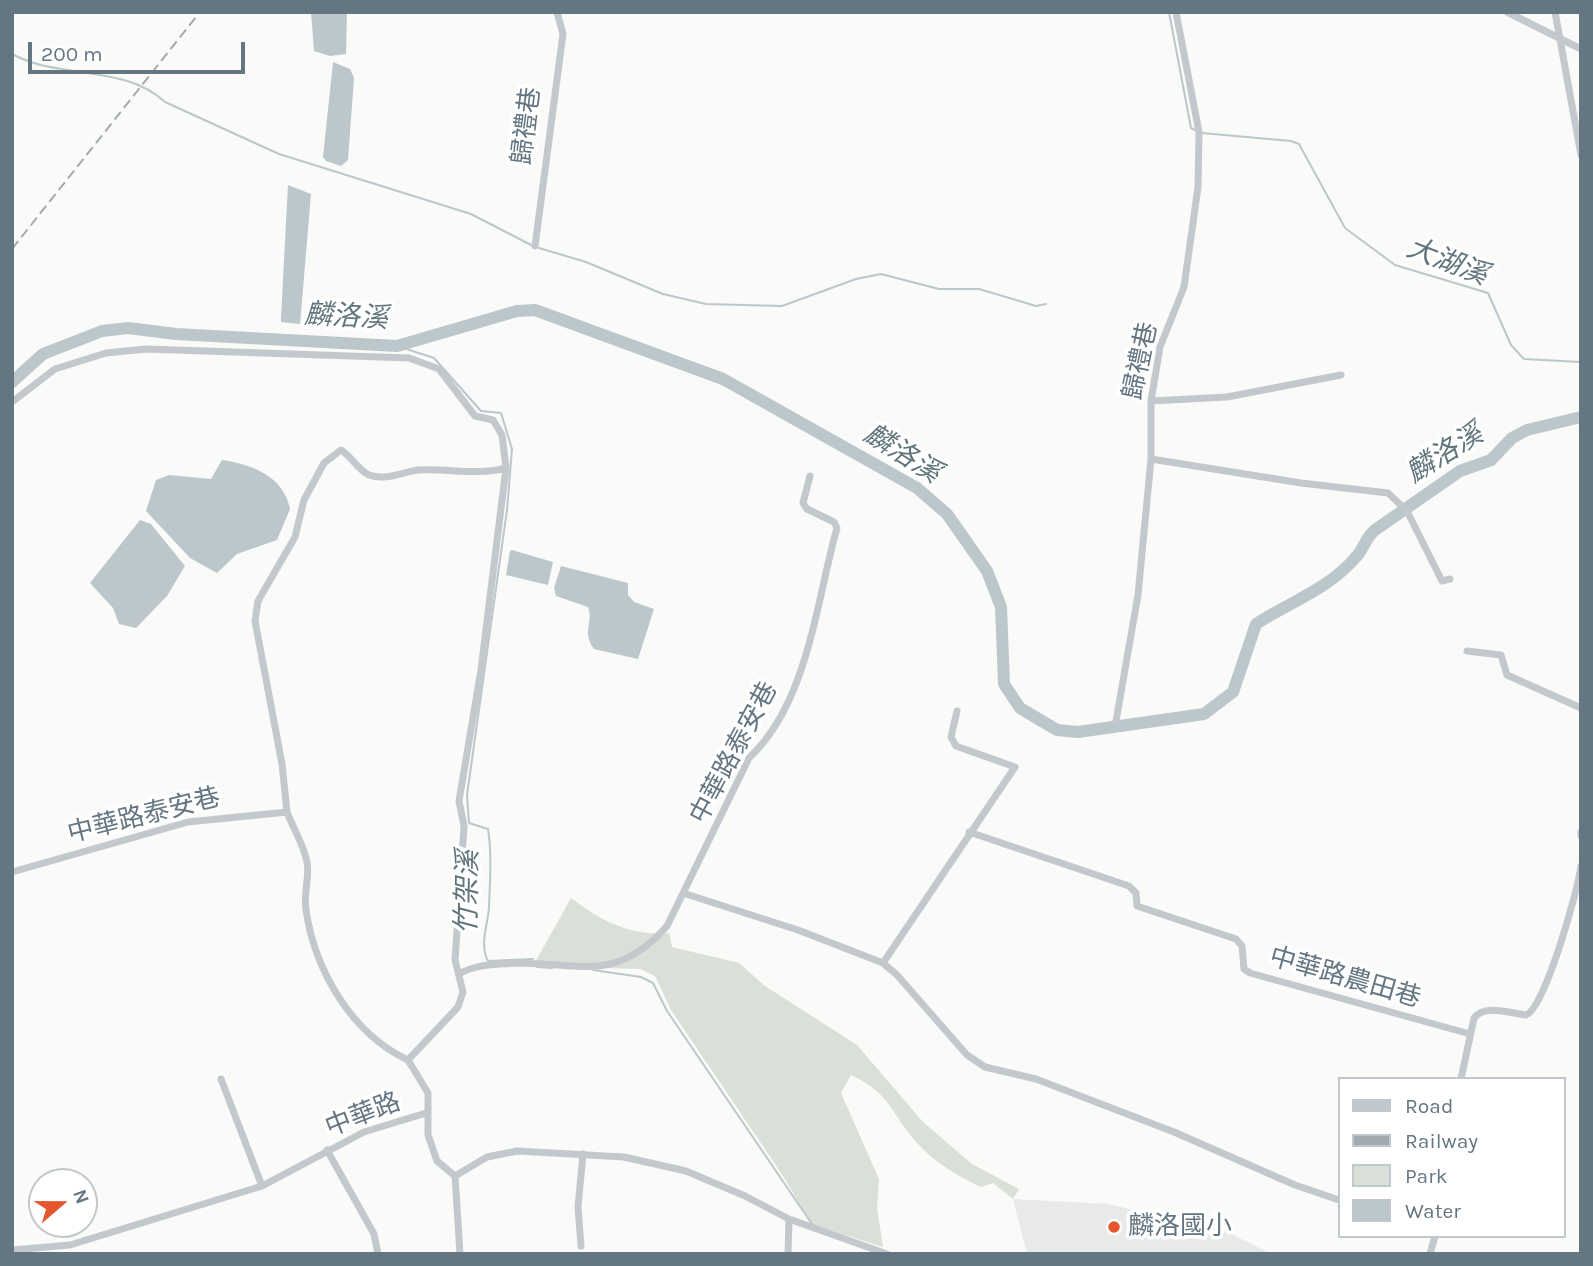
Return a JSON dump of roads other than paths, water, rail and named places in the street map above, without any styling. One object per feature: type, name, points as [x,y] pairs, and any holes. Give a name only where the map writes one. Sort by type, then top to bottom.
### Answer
[{"type":"street","name":"歸禮巷","points":[[535,246],[562,34],[557,12]]},
{"type":"street","name":"歸禮巷","points":[[1116,721],[1138,595],[1151,459],[1151,401],[1160,347],[1184,287],[1198,187],[1199,132],[1176,12]]},
{"type":"street","points":[[1507,12],[1581,49]]},
{"type":"street","points":[[1555,12],[1581,155]]},
{"type":"street","points":[[12,402],[55,369],[106,353],[146,349],[330,355],[409,358],[439,369],[475,416],[493,420],[502,435],[506,468],[481,670],[459,801],[464,826],[455,960],[463,992],[458,1007],[408,1060]]},
{"type":"street","points":[[1151,401],[1227,397],[1341,375]]},
{"type":"street","points":[[426,1113],[428,1093],[408,1060],[385,1049],[364,1032],[345,1007],[320,958],[306,909],[307,862],[286,812],[282,764],[255,621],[258,601],[295,537],[304,500],[324,463],[341,450],[353,458],[361,470],[373,476],[398,476],[417,470],[487,473],[506,468]]},
{"type":"street","points":[[1151,459],[1301,483],[1388,493],[1407,511],[1442,581],[1450,579]]},
{"type":"street","name":"中華路泰安巷","points":[[459,974],[477,966],[534,962],[605,967],[618,964],[654,941],[667,926],[686,894],[749,758],[766,742],[806,656],[837,528],[834,522],[807,509],[803,503],[810,476]]},
{"type":"street","points":[[1467,651],[1501,655],[1507,675],[1513,679],[1581,708]]},
{"type":"street","points":[[883,963],[1015,767],[956,746],[951,737],[957,711]]},
{"type":"street","name":"中華路泰安巷","points":[[12,872],[188,822],[286,812]]},
{"type":"street","name":"中華路農田巷","points":[[969,832],[1129,886],[1136,893],[1138,906],[1236,939],[1242,946],[1244,969],[1250,973],[1470,1034]]},
{"type":"street","points":[[1461,1077],[1470,1034],[1479,1012],[1486,1010],[1526,1015],[1537,1007],[1550,974],[1581,866]]},
{"type":"street","points":[[686,894],[798,930],[883,963],[897,975],[967,1055],[985,1066],[1036,1079],[1174,1132],[1295,1185],[1338,1200]]},
{"type":"street","points":[[221,1079],[262,1186]]},
{"type":"street","name":"中華路","points":[[12,1251],[68,1250],[262,1186],[364,1132],[426,1113],[428,1135],[437,1161],[455,1176]]},
{"type":"street","points":[[327,1150],[374,1234],[378,1254]]},
{"type":"street","points":[[460,1254],[455,1176],[487,1157],[504,1153],[624,1157],[686,1171],[745,1196],[789,1219],[887,1254]]},
{"type":"street","points":[[581,1246],[578,1207],[583,1154]]},
{"type":"street","points":[[788,1254],[789,1219]]},
{"type":"water","points":[[311,12],[347,12],[346,54],[330,56],[314,51]]},
{"type":"water","points":[[333,62],[350,69],[354,78],[348,160],[341,166],[326,161],[323,157]]},
{"type":"water","points":[[288,185],[311,194],[300,324],[281,322]]},
{"type":"water","points":[[222,460],[265,474],[281,488],[290,509],[277,540],[237,554],[217,573],[190,558],[146,511],[156,480],[169,475],[211,479]]},
{"type":"water","points":[[140,520],[151,524],[185,566],[167,596],[136,628],[119,624],[113,608],[90,583]]},
{"type":"water","points":[[512,550],[553,562],[548,585],[506,575]]},
{"type":"water","points":[[561,566],[628,583],[628,595],[634,602],[654,609],[638,659],[594,649],[588,637],[588,607],[556,596],[554,588]]},
{"type":"waterway","name":"大湖溪","points":[[1169,12],[1191,128],[1197,131]]},
{"type":"waterway","points":[[12,54],[50,67],[131,82],[149,90],[165,102],[279,154],[471,214],[533,246]]},
{"type":"waterway","name":"大湖溪","points":[[1202,133],[1299,144],[1345,228],[1395,265],[1488,293],[1511,345],[1524,359],[1581,362]]},
{"type":"waterway","points":[[539,248],[586,262],[663,294],[706,304],[782,306],[856,279],[881,274],[939,289],[979,289],[1036,306],[1046,304]]},
{"type":"waterway","name":"麟洛溪","points":[[12,382],[43,354],[102,331],[128,328],[176,334],[397,346],[517,311],[535,310],[723,379],[917,488],[947,514],[987,571],[1001,607],[1004,684],[1020,708],[1057,730],[1078,732],[1204,714],[1233,692],[1256,624],[1334,578],[1359,554],[1375,530],[1460,471],[1491,460],[1512,438],[1527,430],[1581,417]]},
{"type":"waterway","name":"竹架溪","points":[[397,346],[434,358],[481,411],[501,413],[512,449],[507,510],[467,795],[469,823],[488,829],[490,868],[485,955],[488,961],[533,959]]},
{"type":"waterway","name":"竹架溪","points":[[537,967],[552,968]]},
{"type":"waterway","name":"竹架溪","points":[[593,970],[641,977],[653,983],[667,1011],[812,1224]]},
{"type":"railway","points":[[12,249],[200,12]]},
{"type":"place","name":"麟洛國小","points":[[1114,1227]]}]
